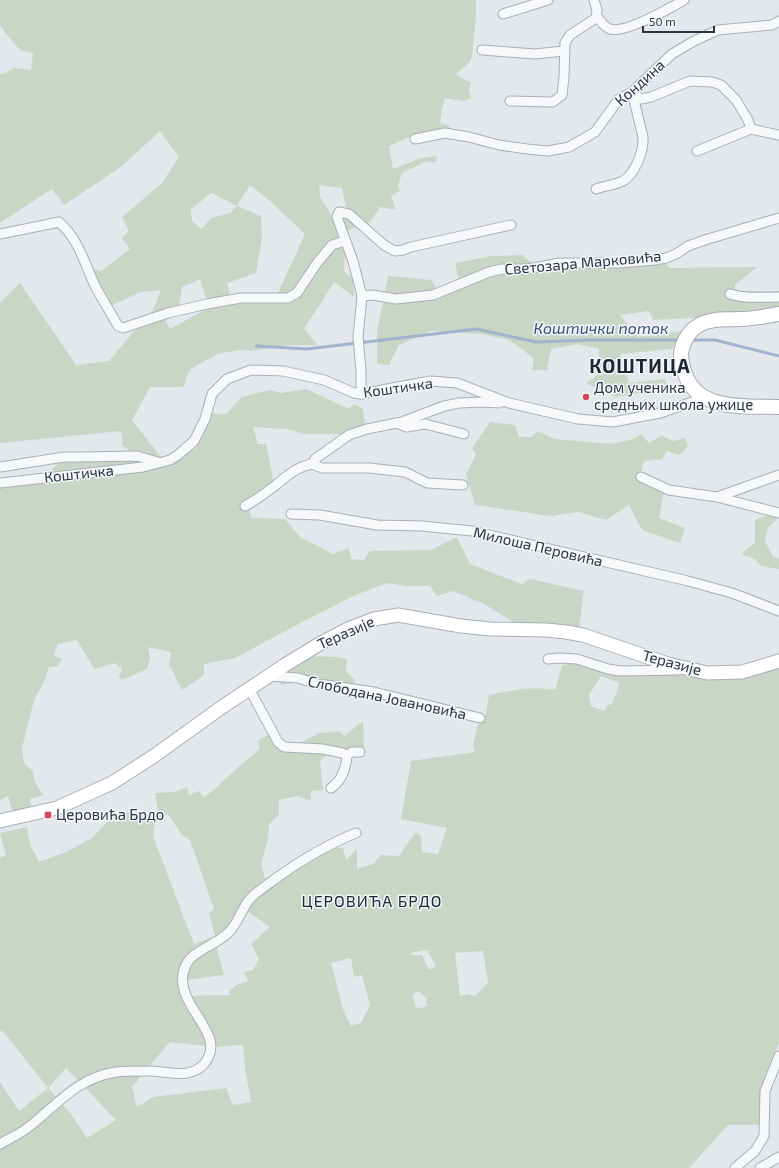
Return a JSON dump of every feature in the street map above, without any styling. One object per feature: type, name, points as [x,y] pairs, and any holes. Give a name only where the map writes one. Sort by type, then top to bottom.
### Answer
[{"type":"main road","points":[[779,314],[741,319],[709,320],[690,332],[682,348],[681,360],[686,377],[693,389],[704,398],[719,403],[732,405],[779,407]]},
{"type":"street","points":[[503,14],[548,0]]},
{"type":"street","points":[[594,0],[597,16],[603,25],[610,29],[618,30],[643,21],[684,0]]},
{"type":"street","points":[[510,101],[553,102],[562,95],[565,43],[570,35],[583,25],[593,21],[597,16]]},
{"type":"street","name":"Кондина","points":[[415,139],[445,133],[469,136],[499,145],[527,149],[548,151],[569,147],[595,132],[619,99],[632,92],[672,54],[694,41],[718,30],[772,25],[779,21]]},
{"type":"street","points":[[482,50],[535,54],[564,51]]},
{"type":"street","points":[[632,92],[641,99],[651,97],[690,81],[712,82],[721,85],[732,96],[748,120],[751,129]]},
{"type":"street","points":[[596,189],[623,181],[630,175],[644,143],[632,92]]},
{"type":"street","points":[[697,151],[751,129],[779,135]]},
{"type":"street","points":[[361,394],[361,371],[358,337],[362,296],[353,261],[337,217],[339,212],[350,214],[384,245],[395,251],[511,225]]},
{"type":"street","name":"Светозара Марковића","points":[[362,296],[373,295],[396,299],[433,295],[489,272],[502,269],[528,269],[560,263],[618,263],[666,258],[676,254],[688,246],[779,218]]},
{"type":"street","points":[[0,234],[60,222],[76,242],[96,287],[118,326],[123,328],[168,313],[207,304],[241,298],[288,298],[297,293],[317,263],[332,245],[345,241]]},
{"type":"street","points":[[730,294],[736,296],[779,297]]},
{"type":"street","name":"Коштичка","points":[[0,483],[143,467],[170,460],[194,441],[205,419],[212,394],[227,379],[251,370],[283,371],[324,380],[354,393],[361,394],[430,381],[458,384],[509,404],[578,419],[613,422],[660,413],[704,398]]},
{"type":"street","points":[[312,464],[315,459],[349,435],[367,429],[395,423],[444,406],[459,403],[484,402],[509,404]]},
{"type":"street","points":[[395,423],[407,427],[425,424],[464,434]]},
{"type":"street","name":"Коштичка","points":[[0,467],[72,457],[137,456],[158,462]]},
{"type":"street","points":[[245,506],[262,496],[292,472],[312,464],[322,468],[369,468],[405,472],[427,483],[463,484]]},
{"type":"street","points":[[717,497],[779,475]]},
{"type":"street","points":[[641,477],[669,490],[717,497],[779,513]]},
{"type":"street","name":"Милоша Перовића","points":[[291,514],[320,515],[377,525],[422,526],[472,531],[718,589],[779,611]]},
{"type":"street","name":"Теразије","points":[[0,821],[57,808],[112,783],[154,756],[222,707],[321,643],[350,628],[374,619],[398,615],[490,630],[546,630],[566,632],[583,635],[668,664],[707,673],[742,672],[779,661]]},
{"type":"street","points":[[548,659],[577,658],[608,669],[620,671],[690,670]]},
{"type":"street","name":"Слободана Јовановића","points":[[269,676],[298,678],[318,684],[374,692],[480,718]]},
{"type":"street","points":[[250,690],[278,742],[284,747],[323,749],[342,753],[347,756]]},
{"type":"street","points":[[331,788],[337,784],[343,774],[347,756],[352,752],[360,752]]},
{"type":"street","points":[[0,1144],[26,1129],[71,1090],[91,1079],[116,1072],[150,1071],[181,1074],[194,1072],[201,1068],[211,1052],[211,1040],[185,996],[182,982],[183,974],[188,961],[196,953],[227,934],[249,900],[259,891],[308,856],[356,833]]},
{"type":"street","points":[[735,1168],[755,1151],[764,1136],[765,1091],[779,1056]]},
{"type":"street","points":[[760,1168],[779,1157]]},
{"type":"green space","points":[[0,0],[476,0],[472,56],[470,62],[456,74],[471,83],[469,90],[471,98],[464,101],[445,98],[440,123],[450,126],[448,130],[416,134],[389,146],[393,169],[421,158],[437,156],[436,162],[425,162],[402,173],[398,185],[400,191],[391,196],[396,210],[380,207],[370,222],[346,231],[343,219],[346,209],[342,188],[319,185],[320,196],[337,226],[345,252],[344,271],[353,278],[354,297],[334,282],[304,328],[317,345],[287,345],[252,351],[241,350],[220,353],[190,369],[183,387],[150,387],[132,420],[160,456],[170,462],[196,448],[210,413],[226,414],[242,397],[270,390],[281,393],[306,389],[349,409],[354,404],[363,409],[365,425],[344,434],[304,434],[288,429],[253,427],[258,444],[266,444],[274,483],[247,502],[252,518],[285,519],[300,537],[333,554],[349,548],[351,559],[364,560],[370,551],[431,550],[457,537],[470,564],[522,584],[530,579],[584,591],[579,628],[517,624],[484,604],[453,591],[437,596],[430,586],[406,586],[387,583],[353,596],[235,658],[204,664],[204,675],[182,690],[169,664],[171,652],[148,647],[150,658],[147,669],[122,680],[119,677],[122,669],[115,663],[94,669],[77,640],[58,644],[54,656],[62,659],[58,666],[49,667],[44,682],[34,700],[22,748],[24,763],[33,772],[35,782],[43,795],[30,799],[32,810],[13,814],[8,796],[0,800],[0,487],[47,474],[61,461],[132,452],[123,446],[121,431],[0,443],[0,303],[20,283],[76,365],[109,361],[135,330],[153,324],[151,314],[161,290],[141,292],[112,305],[104,295],[92,269],[101,271],[130,249],[122,238],[129,231],[122,217],[162,183],[179,157],[160,131],[121,167],[64,205],[52,189],[0,223],[0,74],[14,68],[31,70],[33,53],[20,50],[0,25]],"holes":[[[250,185],[271,202],[305,234],[277,295],[230,296],[227,283],[256,273],[262,238],[261,216],[237,206]],[[211,193],[237,206],[230,213],[211,218],[202,229],[192,221],[191,209]],[[201,279],[201,284],[210,307],[170,329],[166,321],[167,310],[179,306],[182,287]]]},
{"type":"green space","points":[[522,255],[542,272],[665,262],[669,268],[757,267],[735,285],[735,292],[779,291],[779,310],[735,316],[653,320],[649,311],[620,315],[638,337],[682,331],[672,349],[620,354],[629,383],[665,379],[667,388],[616,397],[586,383],[600,373],[599,349],[577,344],[551,349],[547,370],[532,370],[534,358],[509,340],[481,334],[430,331],[399,345],[389,365],[377,364],[377,331],[388,276],[431,280],[437,289],[459,281],[455,263],[492,256]]},
{"type":"green space","points":[[490,422],[515,425],[519,437],[532,437],[537,431],[555,439],[612,444],[633,439],[641,434],[649,443],[661,436],[674,441],[685,438],[688,446],[680,455],[667,451],[662,459],[644,461],[641,472],[645,485],[664,492],[659,518],[685,528],[680,543],[642,530],[629,505],[606,520],[578,512],[550,516],[475,505],[466,474],[476,454],[472,448]]},
{"type":"green space","points":[[767,515],[778,518],[768,528],[765,541],[773,557],[779,558],[779,569],[761,566],[755,559],[741,554],[755,543],[755,520]]},
{"type":"green space","points":[[307,656],[347,659],[346,671],[355,680],[354,685],[330,683],[318,677],[307,678],[281,685],[277,673]]},
{"type":"green space","points":[[571,661],[652,674],[779,662],[779,1043],[767,1073],[761,1125],[728,1125],[689,1168],[0,1168],[0,1082],[19,1111],[48,1088],[2,1030],[0,1032],[0,858],[6,855],[0,833],[27,827],[30,844],[39,862],[66,852],[92,838],[115,814],[125,812],[136,816],[142,816],[158,811],[155,793],[175,792],[187,787],[189,795],[199,791],[204,797],[260,749],[258,740],[272,733],[283,752],[319,733],[340,731],[344,736],[363,721],[364,748],[335,753],[320,760],[323,790],[311,791],[311,801],[297,796],[279,800],[279,815],[269,824],[268,839],[261,864],[265,879],[321,847],[343,848],[346,860],[357,849],[357,869],[373,864],[381,855],[399,856],[415,833],[421,835],[422,852],[438,854],[447,828],[401,819],[411,761],[475,752],[473,746],[477,727],[486,714],[489,695],[514,690],[555,690],[562,666]],"holes":[[[601,676],[620,683],[612,704],[608,705],[604,711],[591,706],[589,695]],[[168,814],[182,835],[190,840],[214,909],[209,913],[215,936],[194,944],[153,836],[155,822]],[[247,911],[270,927],[251,944],[259,959],[253,970],[244,972],[248,981],[236,985],[230,990],[230,995],[190,996],[185,980],[224,975],[216,946],[215,936]],[[427,950],[436,966],[429,970],[422,955],[412,955],[410,953]],[[483,951],[488,983],[475,996],[467,994],[460,996],[455,953]],[[351,958],[354,977],[362,975],[370,1005],[361,1023],[351,1026],[343,1009],[331,963]],[[419,991],[426,998],[427,1006],[417,1009],[412,995]],[[170,1042],[215,1047],[243,1045],[245,1068],[251,1102],[233,1105],[226,1088],[153,1097],[137,1107],[132,1087]],[[66,1068],[116,1120],[87,1138],[70,1113],[48,1088]]]},
{"type":"waterway","name":"Коштички поток","points":[[256,346],[307,349],[476,329],[536,342],[589,340],[682,340]]},
{"type":"waterway","name":"Коштички поток","points":[[691,340],[715,340],[779,356]]},
{"type":"place","name":"Дом ученика средњих школа ужице","points":[[586,397]]},
{"type":"place","name":"Церовића Брдо","points":[[48,815]]},
{"type":"district","name":"КОШТИЦА","points":[[640,366]]},
{"type":"district","name":"ЦЕРОВИЋА БРДО","points":[[372,901]]}]
